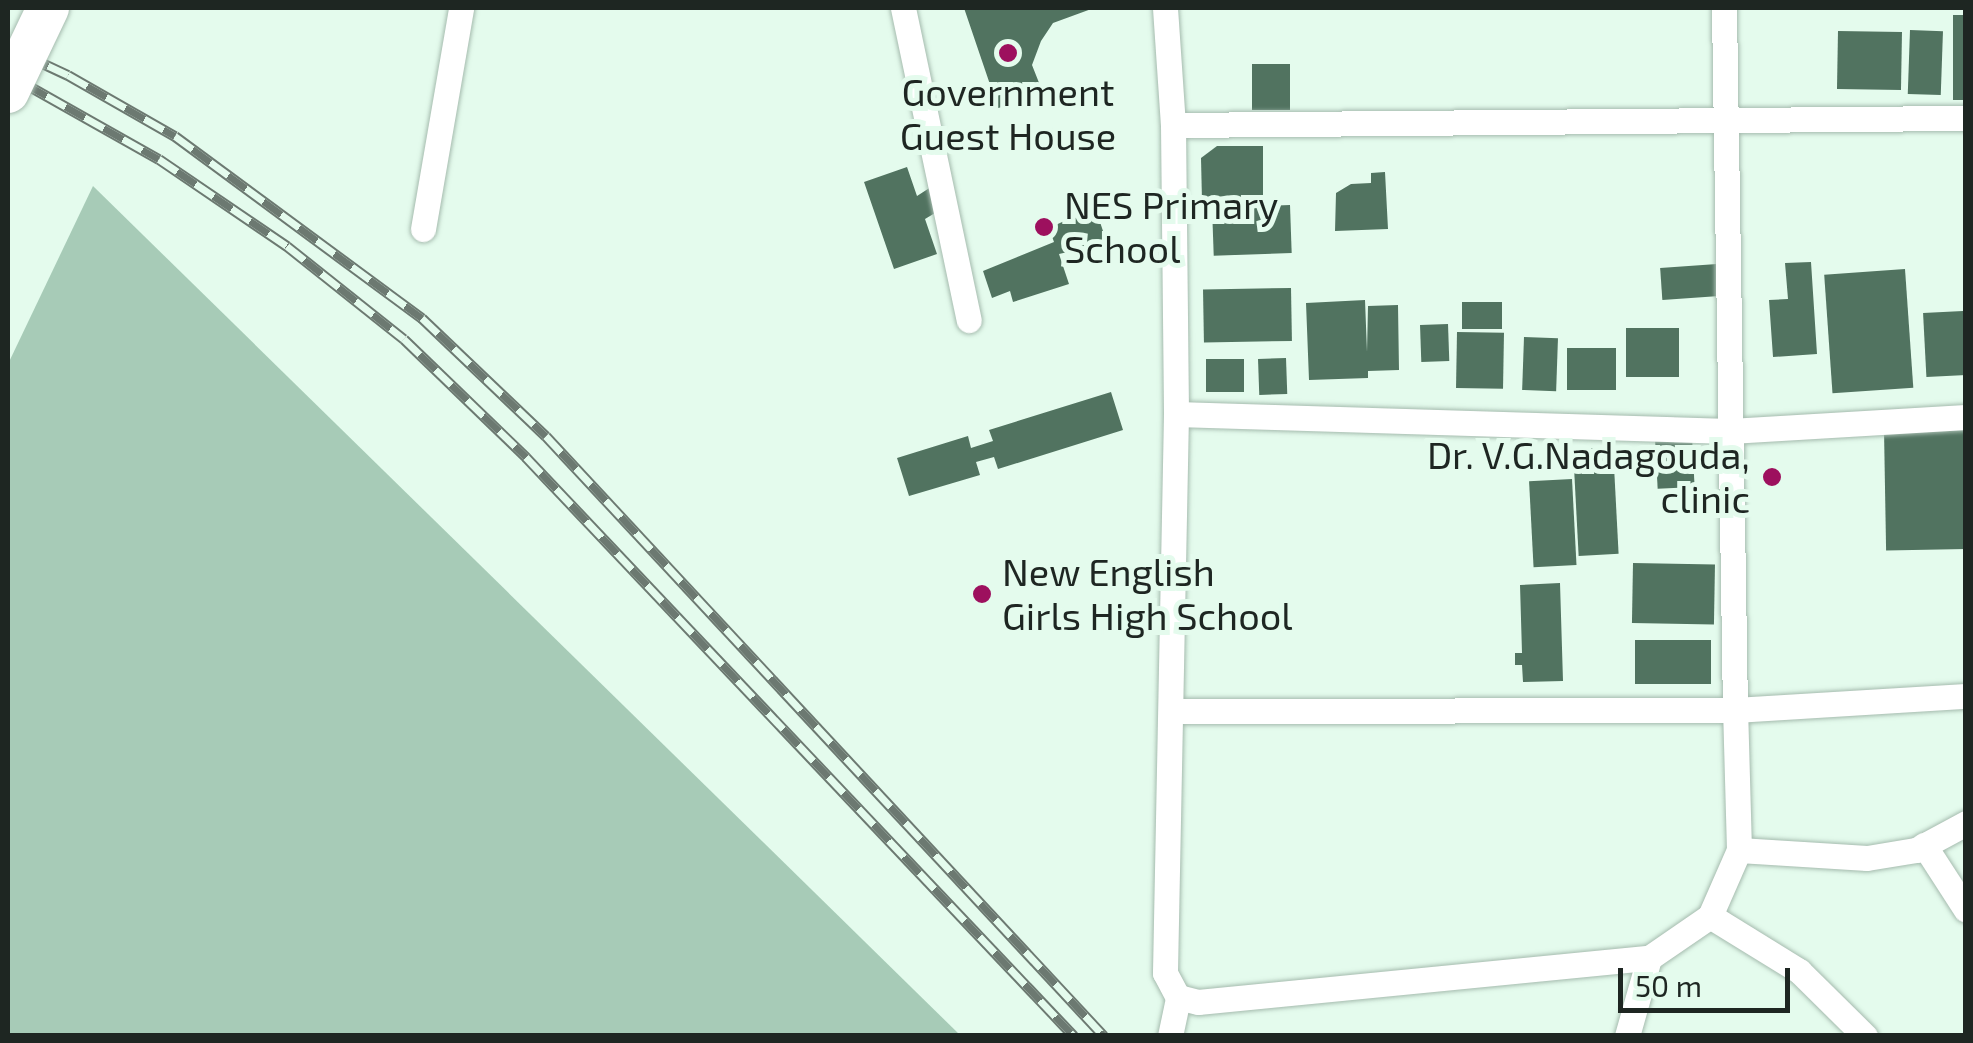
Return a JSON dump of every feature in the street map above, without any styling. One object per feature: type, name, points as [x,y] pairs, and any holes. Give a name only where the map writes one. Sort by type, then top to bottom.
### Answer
[{"type":"main road","points":[[8,92],[50,11]]},
{"type":"street","points":[[423,228],[461,8]]},
{"type":"street","points":[[903,8],[969,320]]},
{"type":"street","points":[[1164,8],[1173,124],[1176,414],[1165,973],[1178,997],[1170,1036]]},
{"type":"street","points":[[1178,997],[1198,1002],[1649,958],[1710,916],[1739,850],[1724,8]]},
{"type":"street","points":[[1173,124],[1966,118]]},
{"type":"street","points":[[1176,414],[1730,431],[1966,417]]},
{"type":"street","points":[[1171,711],[1734,710],[1966,696]]},
{"type":"street","points":[[1739,850],[1867,858],[1924,845],[1966,823]]},
{"type":"street","points":[[1924,845],[1966,910]]},
{"type":"street","points":[[1710,916],[1799,971],[1864,1036]]},
{"type":"street","points":[[1627,1036],[1649,958]]},
{"type":"green space","points":[[93,186],[960,1035],[8,1035],[8,364]]},
{"type":"building","name":"Government Guest House","points":[[964,8],[1094,8],[1053,23],[1041,41],[1032,65],[1045,98],[998,108]]},
{"type":"building","points":[[1953,15],[1966,15],[1966,100],[1953,100]]},
{"type":"building","points":[[1910,30],[1943,31],[1941,95],[1908,94]]},
{"type":"building","points":[[1838,31],[1902,32],[1901,90],[1837,89]]},
{"type":"building","points":[[1252,64],[1290,64],[1290,110],[1252,110]]},
{"type":"building","points":[[1217,146],[1263,146],[1263,200],[1202,201],[1201,158]]},
{"type":"building","points":[[907,167],[917,196],[931,187],[935,213],[925,219],[937,254],[894,269],[864,182]]},
{"type":"building","points":[[1385,172],[1388,229],[1335,231],[1336,193],[1351,184],[1371,183],[1371,173]]},
{"type":"building","points":[[1290,205],[1292,253],[1214,256],[1212,208]]},
{"type":"building","points":[[1095,207],[1107,243],[1059,254],[1069,284],[1013,302],[1010,291],[992,298],[983,271],[1054,242],[1049,228]]},
{"type":"building","points":[[1811,262],[1817,354],[1773,357],[1769,300],[1788,299],[1785,263]]},
{"type":"building","points":[[1717,264],[1719,296],[1662,300],[1660,268]]},
{"type":"building","points":[[1905,269],[1913,388],[1832,393],[1824,275]]},
{"type":"building","points":[[1291,288],[1292,341],[1204,343],[1203,290]]},
{"type":"building","points":[[1365,300],[1367,352],[1368,306],[1398,305],[1399,370],[1368,371],[1368,378],[1309,380],[1306,303]]},
{"type":"building","points":[[1462,302],[1502,302],[1502,329],[1462,329]]},
{"type":"building","points":[[1963,311],[1966,375],[1926,377],[1923,313]]},
{"type":"building","points":[[1448,324],[1449,361],[1421,362],[1420,325]]},
{"type":"building","points":[[1626,328],[1679,328],[1679,377],[1626,377]]},
{"type":"building","points":[[1457,332],[1504,333],[1503,389],[1456,388]]},
{"type":"building","points":[[1524,337],[1558,338],[1556,391],[1522,390]]},
{"type":"building","points":[[1567,348],[1616,348],[1616,390],[1567,390]]},
{"type":"building","points":[[1286,358],[1287,394],[1259,395],[1258,359]]},
{"type":"building","points":[[1206,359],[1244,359],[1244,392],[1206,392]]},
{"type":"building","points":[[1111,392],[1123,430],[998,469],[994,457],[976,462],[980,475],[909,496],[897,458],[968,436],[971,448],[993,441],[989,430]]},
{"type":"building","points":[[1964,429],[1966,549],[1886,550],[1884,430]]},
{"type":"building","points":[[1692,437],[1695,487],[1658,489],[1655,439]]},
{"type":"building","points":[[1613,447],[1619,554],[1579,556],[1573,449]]},
{"type":"building","points":[[1572,479],[1577,565],[1534,567],[1529,481]]},
{"type":"building","points":[[1633,563],[1715,564],[1714,624],[1632,623]]},
{"type":"building","points":[[1560,583],[1563,681],[1523,682],[1522,665],[1515,665],[1515,653],[1522,653],[1520,585]]},
{"type":"building","points":[[1635,640],[1711,640],[1711,684],[1635,684]]},
{"type":"railway","points":[[8,47],[68,75],[175,136],[422,318],[546,436],[1104,1036]]},
{"type":"railway","points":[[8,74],[159,159],[287,246],[404,339],[526,457],[1074,1036]]},
{"type":"place","name":"Government Guest House","points":[[1008,53]]},
{"type":"place","name":"NES Primary School","points":[[1044,227]]},
{"type":"place","name":"Dr. V.G.Nadagouda, clinic","points":[[1772,477]]},
{"type":"place","name":"New English Girls High School","points":[[982,594]]}]
